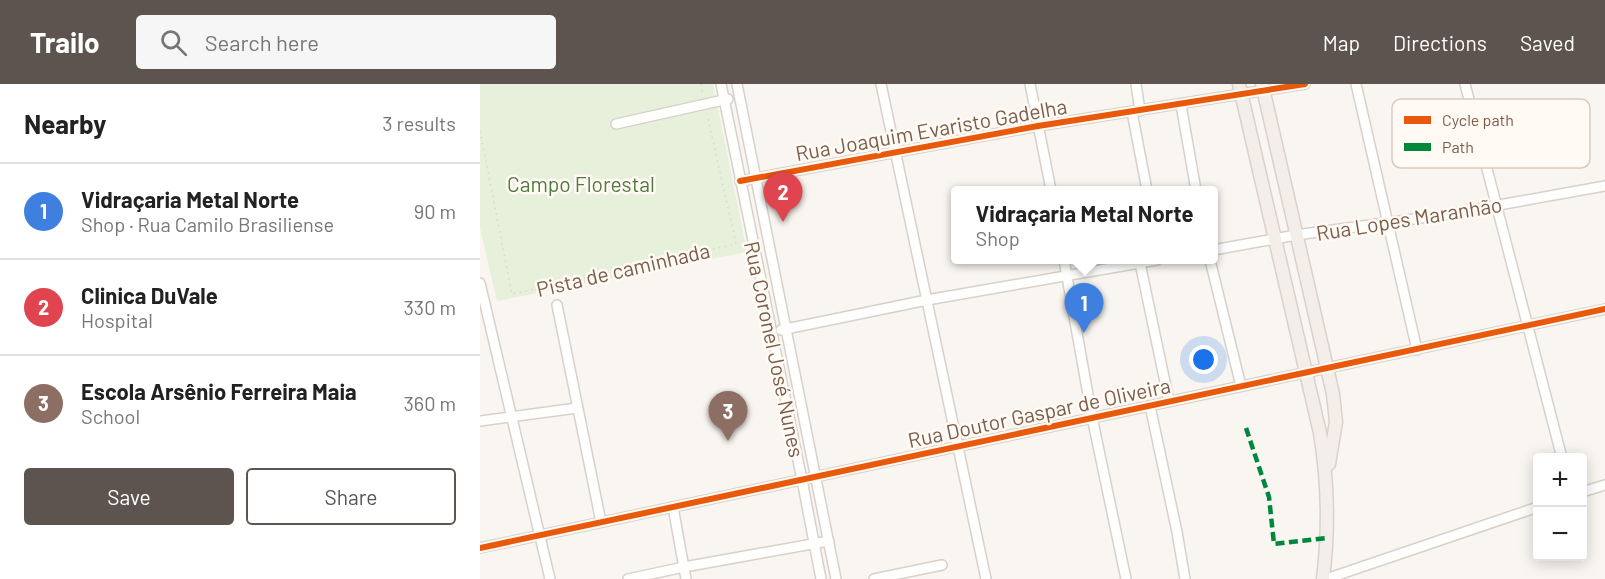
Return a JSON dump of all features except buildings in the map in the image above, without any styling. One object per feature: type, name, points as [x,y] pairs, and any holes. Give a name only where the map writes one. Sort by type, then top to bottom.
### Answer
[{"type":"main road","points":[[1263,87],[1328,368],[1336,422],[1326,474]]},
{"type":"main road","points":[[1240,89],[1320,433],[1326,474],[1325,579]]},
{"type":"street","name":"Rua Coronel José Nunes","points":[[721,84],[821,579]]},
{"type":"street","name":"Rua Coronel José Nunes","points":[[737,84],[836,579]]},
{"type":"street","points":[[881,84],[986,579]]},
{"type":"street","points":[[1030,84],[1050,186]]},
{"type":"street","points":[[1136,84],[1136,112],[1146,186]]},
{"type":"street","name":"Rua Joaquim Evaristo Gadelha","points":[[740,181],[1038,126],[1181,105],[1240,89],[1305,84]]},
{"type":"street","points":[[1356,84],[1417,350]]},
{"type":"street","points":[[1465,84],[1469,99]]},
{"type":"street","points":[[616,124],[740,97]]},
{"type":"street","points":[[1181,105],[1195,186]]},
{"type":"street","points":[[1486,168],[1561,453]]},
{"type":"street","name":"Rua Lopes Maranhão","points":[[1218,249],[1296,235],[1443,215],[1605,186]]},
{"type":"street","points":[[1065,264],[1092,417],[1126,579]]},
{"type":"street","points":[[772,332],[927,300],[1135,264]]},
{"type":"street","points":[[1140,264],[1169,401]]},
{"type":"street","points":[[1211,264],[1241,386]]},
{"type":"street","points":[[480,283],[550,579]]},
{"type":"street","points":[[557,305],[601,522]]},
{"type":"street","name":"Rua Doutor Gaspar de Oliveira","points":[[480,548],[1605,309]]},
{"type":"street","points":[[1150,406],[1178,532],[1185,579]]},
{"type":"street","points":[[480,421],[577,408]]},
{"type":"street","points":[[1587,490],[1605,484]]},
{"type":"street","points":[[673,507],[686,579]]},
{"type":"street","points":[[1325,579],[1533,509]]},
{"type":"street","points":[[628,579],[829,541]]},
{"type":"street","points":[[874,579],[942,565]]},
{"type":"green space","name":"Campo Florestal","points":[[480,84],[713,84],[747,252],[497,301],[480,228]]},
{"type":"marked path","points":[[1246,428],[1269,497],[1274,544],[1327,538]]},
{"type":"cycle path","points":[[740,181],[1038,126],[1305,84]]},
{"type":"cycle path","points":[[480,548],[1605,309]]},
{"type":"place","name":"Clinica DuVale","points":[[783,222]]},
{"type":"place","name":"Vidraçaria Metal Norte","points":[[1084,333]]},
{"type":"place","name":"Escola Arsênio Ferreira Maia","points":[[728,441]]}]
